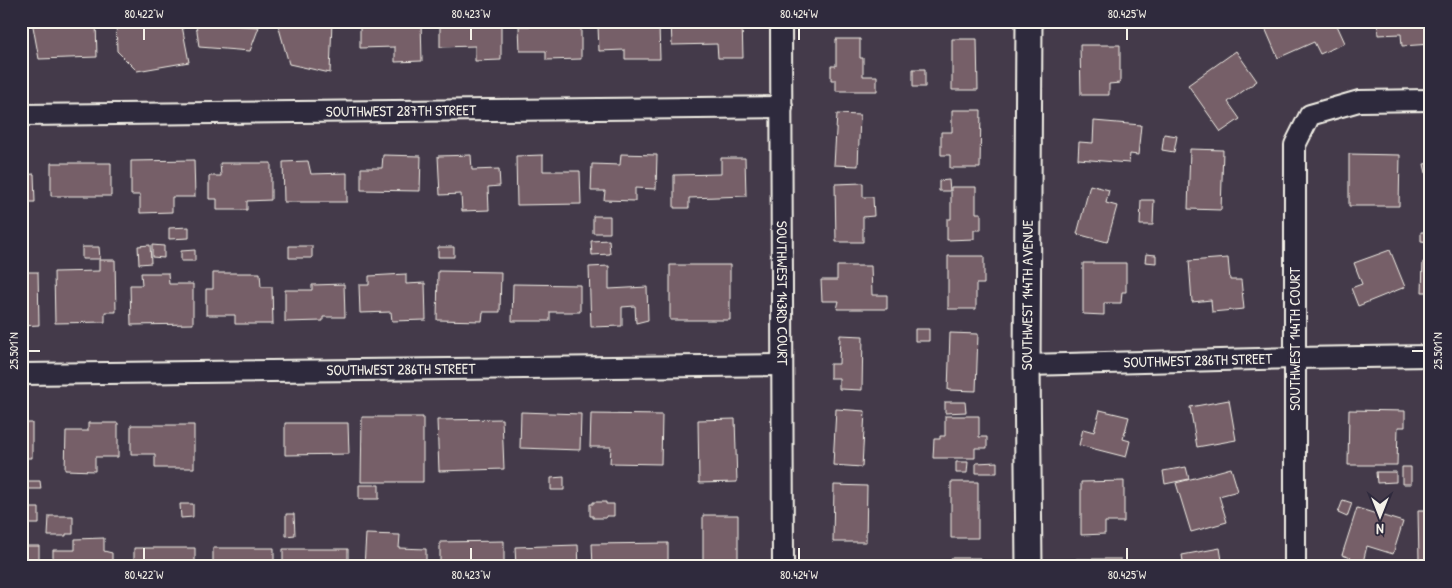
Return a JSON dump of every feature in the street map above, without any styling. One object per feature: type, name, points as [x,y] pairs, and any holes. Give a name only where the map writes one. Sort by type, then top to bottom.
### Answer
[{"type":"street","name":"SOUTHWEST 143RD COURT","points":[[781,21],[783,567]]},
{"type":"street","name":"SOUTHWEST 144TH AVENUE","points":[[1028,21],[1028,567]]},
{"type":"street","name":"SOUTHWEST 144TH COURT","points":[[1295,567],[1295,145],[1310,115],[1359,100],[1431,100]]},
{"type":"street","name":"SOUTHWEST 287TH STREET","points":[[21,115],[782,107]]},
{"type":"street","name":"SOUTHWEST 286TH STREET","points":[[1027,365],[1431,356]]},
{"type":"street","name":"SOUTHWEST 286TH STREET","points":[[21,374],[781,365]]},
{"type":"building","points":[[21,21],[29,21],[21,56]]},
{"type":"building","points":[[32,21],[96,21],[97,57],[39,59]]},
{"type":"building","points":[[116,21],[181,21],[189,62],[137,71],[117,51]]},
{"type":"building","points":[[277,21],[332,21],[330,73],[289,64]]},
{"type":"building","points":[[360,21],[421,21],[422,61],[395,62],[395,47],[360,48]]},
{"type":"building","points":[[440,21],[501,22],[501,60],[475,61],[475,46],[440,47]]},
{"type":"building","points":[[671,21],[742,21],[743,58],[718,58],[717,44],[672,45]]},
{"type":"building","points":[[1262,21],[1335,21],[1345,43],[1320,54],[1314,42],[1278,58]]},
{"type":"building","points":[[1377,21],[1431,21],[1431,44],[1402,46],[1401,34],[1378,35]]},
{"type":"building","points":[[196,23],[259,27],[250,51],[199,47]]},
{"type":"building","points":[[608,23],[636,23],[636,26],[659,26],[660,59],[625,59],[625,50],[599,51],[598,26],[608,26]]},
{"type":"building","points":[[519,26],[581,26],[581,59],[546,60],[546,51],[520,51]]},
{"type":"building","points":[[836,39],[860,39],[860,58],[863,58],[863,76],[877,76],[877,91],[836,91],[836,80],[831,80],[831,66],[836,66]]},
{"type":"building","points":[[952,39],[977,39],[978,90],[952,90]]},
{"type":"building","points":[[1080,45],[1120,45],[1120,83],[1109,84],[1109,95],[1081,95]]},
{"type":"building","points":[[1236,51],[1257,81],[1228,102],[1240,119],[1221,132],[1188,85]]},
{"type":"building","points":[[913,69],[925,69],[925,87],[913,87]]},
{"type":"building","points":[[952,110],[981,110],[980,168],[950,168],[950,155],[941,155],[941,132],[952,132]]},
{"type":"building","points":[[837,114],[860,115],[858,166],[834,165]]},
{"type":"building","points":[[1094,121],[1141,125],[1138,155],[1130,154],[1129,163],[1078,159],[1079,142],[1093,143]]},
{"type":"building","points":[[1164,134],[1177,136],[1174,152],[1162,150]]},
{"type":"building","points":[[1190,149],[1223,150],[1221,210],[1188,209]]},
{"type":"building","points":[[621,154],[657,155],[656,189],[635,188],[635,201],[604,200],[605,191],[591,191],[592,164],[620,165]]},
{"type":"building","points":[[1349,154],[1400,155],[1399,206],[1349,206]]},
{"type":"building","points":[[383,155],[421,156],[420,191],[361,190],[361,168],[382,168]]},
{"type":"building","points":[[471,155],[472,170],[499,169],[500,186],[488,187],[489,210],[462,211],[461,194],[440,195],[438,156]]},
{"type":"building","points":[[543,155],[543,171],[580,171],[581,204],[517,205],[516,156]]},
{"type":"building","points":[[721,158],[745,158],[746,196],[689,198],[689,208],[674,208],[674,175],[721,174]]},
{"type":"building","points":[[194,160],[195,197],[172,197],[172,212],[140,213],[140,195],[131,195],[131,161]]},
{"type":"building","points":[[308,161],[311,174],[347,173],[347,202],[284,202],[283,162]]},
{"type":"building","points":[[51,163],[111,163],[111,196],[51,196]]},
{"type":"building","points":[[220,163],[271,163],[271,200],[247,201],[247,210],[217,210],[217,199],[209,199],[209,176],[221,176]]},
{"type":"building","points":[[1431,163],[1431,195],[1424,164]]},
{"type":"building","points":[[34,174],[35,202],[23,202],[23,215],[21,215],[21,175]]},
{"type":"building","points":[[949,180],[950,191],[939,191],[939,181]]},
{"type":"building","points":[[863,183],[863,197],[873,197],[874,216],[863,217],[863,242],[836,242],[835,184]]},
{"type":"building","points":[[1090,185],[1109,190],[1106,203],[1117,206],[1107,242],[1077,234]]},
{"type":"building","points":[[951,187],[976,187],[976,213],[981,213],[981,230],[974,230],[974,239],[947,240],[947,219],[951,219]]},
{"type":"building","points":[[1141,200],[1154,200],[1153,225],[1140,225]]},
{"type":"building","points":[[593,216],[610,216],[610,233],[593,233]]},
{"type":"building","points":[[189,227],[189,238],[169,239],[169,228]]},
{"type":"building","points":[[1421,232],[1431,232],[1431,242],[1421,241]]},
{"type":"building","points":[[609,240],[610,254],[592,255],[591,241]]},
{"type":"building","points":[[150,245],[151,263],[139,264],[138,246]]},
{"type":"building","points":[[152,245],[164,246],[164,258],[152,257]]},
{"type":"building","points":[[289,246],[312,246],[312,258],[289,258]]},
{"type":"building","points":[[82,247],[99,247],[100,259],[82,259]]},
{"type":"building","points":[[438,247],[454,247],[454,257],[438,257]]},
{"type":"building","points":[[195,250],[195,261],[181,261],[181,251]]},
{"type":"building","points":[[1390,250],[1405,287],[1358,306],[1351,288],[1362,284],[1354,263]]},
{"type":"building","points":[[1146,254],[1156,255],[1156,263],[1145,262]]},
{"type":"building","points":[[948,256],[984,256],[984,284],[976,284],[976,309],[948,309]]},
{"type":"building","points":[[1228,258],[1230,280],[1241,280],[1244,309],[1212,312],[1211,300],[1192,302],[1189,261]]},
{"type":"building","points":[[99,260],[115,260],[116,312],[105,312],[105,322],[55,323],[54,272],[99,271]]},
{"type":"building","points":[[1423,262],[1431,262],[1431,292],[1422,292]]},
{"type":"building","points":[[1083,263],[1126,263],[1126,292],[1122,292],[1121,303],[1104,303],[1104,315],[1083,314]]},
{"type":"building","points":[[670,265],[730,265],[730,320],[670,320]]},
{"type":"building","points":[[609,266],[609,289],[647,287],[648,320],[636,323],[635,306],[622,307],[622,326],[591,327],[589,267]]},
{"type":"building","points":[[837,266],[871,266],[872,295],[887,295],[887,309],[837,309],[839,301],[822,301],[821,280],[837,280]]},
{"type":"building","points":[[438,271],[501,272],[500,312],[483,312],[482,321],[437,320]]},
{"type":"building","points":[[21,272],[38,272],[39,325],[21,326]]},
{"type":"building","points":[[141,273],[168,273],[169,284],[193,284],[193,324],[131,325],[130,285],[142,285]]},
{"type":"building","points":[[213,273],[260,273],[261,287],[272,287],[273,324],[235,324],[235,315],[206,315],[206,289],[213,289]]},
{"type":"building","points":[[406,274],[406,284],[425,283],[426,320],[392,321],[391,312],[360,313],[359,285],[369,285],[369,276]]},
{"type":"building","points":[[344,284],[345,317],[323,317],[323,321],[285,322],[285,290],[312,290],[312,285]]},
{"type":"building","points":[[513,284],[580,285],[580,312],[550,312],[550,321],[512,321]]},
{"type":"building","points":[[915,329],[929,329],[929,341],[915,341]]},
{"type":"building","points":[[950,333],[978,334],[976,391],[948,390]]},
{"type":"building","points":[[840,335],[863,336],[862,390],[839,389],[839,378],[830,378],[830,364],[839,364]]},
{"type":"building","points":[[1229,400],[1236,440],[1197,447],[1190,407]]},
{"type":"building","points":[[945,402],[965,402],[966,412],[945,413]]},
{"type":"building","points":[[836,409],[865,411],[862,467],[833,465]]},
{"type":"building","points":[[1100,410],[1129,417],[1123,439],[1130,441],[1126,457],[1079,445],[1083,429],[1094,432]]},
{"type":"building","points":[[1349,410],[1405,411],[1405,427],[1398,427],[1397,465],[1348,465]]},
{"type":"building","points":[[521,412],[581,414],[580,450],[520,448]]},
{"type":"building","points":[[591,414],[662,415],[661,464],[610,463],[611,447],[590,447]]},
{"type":"building","points":[[945,416],[979,416],[979,437],[987,437],[987,448],[975,448],[975,458],[933,458],[934,439],[940,439],[940,436],[945,436]]},
{"type":"building","points":[[362,417],[423,417],[423,482],[361,482]]},
{"type":"building","points":[[502,419],[504,469],[439,471],[437,420]]},
{"type":"building","points":[[735,419],[737,482],[699,483],[698,420]]},
{"type":"building","points":[[21,423],[32,423],[32,458],[21,458]]},
{"type":"building","points":[[88,423],[118,423],[118,457],[95,457],[95,471],[65,470],[66,431],[88,431]]},
{"type":"building","points":[[285,423],[348,423],[349,454],[285,455]]},
{"type":"building","points":[[131,425],[194,425],[194,468],[155,468],[155,454],[131,454]]},
{"type":"building","points":[[956,462],[968,462],[967,473],[956,473]]},
{"type":"building","points":[[997,462],[997,473],[976,473],[976,463]]},
{"type":"building","points":[[1186,467],[1189,479],[1165,484],[1163,471]]},
{"type":"building","points":[[1402,467],[1411,467],[1411,484],[1402,484]]},
{"type":"building","points":[[1231,468],[1238,491],[1219,496],[1227,522],[1191,532],[1176,483]]},
{"type":"building","points":[[1376,472],[1396,472],[1396,482],[1377,483]]},
{"type":"building","points":[[564,477],[564,490],[551,490],[551,478]]},
{"type":"building","points":[[25,481],[40,481],[41,489],[26,489]]},
{"type":"building","points":[[1124,481],[1124,522],[1105,522],[1105,534],[1081,535],[1081,482]]},
{"type":"building","points":[[951,482],[978,482],[978,538],[951,538]]},
{"type":"building","points":[[359,485],[379,485],[379,499],[359,499]]},
{"type":"building","points":[[834,485],[867,486],[866,542],[833,542]]},
{"type":"building","points":[[1343,500],[1352,503],[1347,517],[1338,513]]},
{"type":"building","points":[[593,502],[614,504],[614,516],[593,518],[593,516],[590,516],[590,504],[593,504]]},
{"type":"building","points":[[180,504],[193,504],[193,517],[181,518]]},
{"type":"building","points":[[26,508],[39,508],[39,524],[26,524]]},
{"type":"building","points":[[1357,508],[1403,522],[1393,554],[1367,546],[1363,562],[1342,555]]},
{"type":"building","points":[[1418,510],[1431,510],[1431,560],[1419,560]]},
{"type":"building","points":[[286,514],[294,514],[295,535],[286,536]]},
{"type":"building","points":[[703,515],[738,515],[738,567],[703,567]]},
{"type":"building","points":[[49,516],[73,516],[73,534],[48,536]]},
{"type":"building","points":[[366,534],[400,535],[399,548],[426,549],[426,567],[364,567]]},
{"type":"building","points":[[21,536],[22,546],[39,546],[39,567],[21,567]]},
{"type":"building","points":[[104,538],[104,551],[112,553],[112,567],[53,567],[53,550],[75,550],[75,539]]},
{"type":"building","points":[[504,541],[504,567],[492,567],[492,565],[440,567],[440,542]]},
{"type":"building","points":[[668,543],[668,567],[593,567],[592,544]]},
{"type":"building","points":[[578,545],[579,567],[516,567],[515,547]]},
{"type":"building","points":[[134,548],[195,548],[195,567],[134,567]]},
{"type":"building","points":[[213,548],[274,548],[274,567],[213,567]]},
{"type":"building","points":[[1220,548],[1223,567],[1184,567],[1182,555]]},
{"type":"building","points":[[283,549],[348,549],[348,567],[283,567]]},
{"type":"building","points":[[951,558],[980,558],[980,567],[951,567]]},
{"type":"building","points":[[1076,559],[1121,559],[1121,567],[1076,567]]},
{"type":"building","points":[[834,564],[875,564],[875,567],[834,567]]}]
